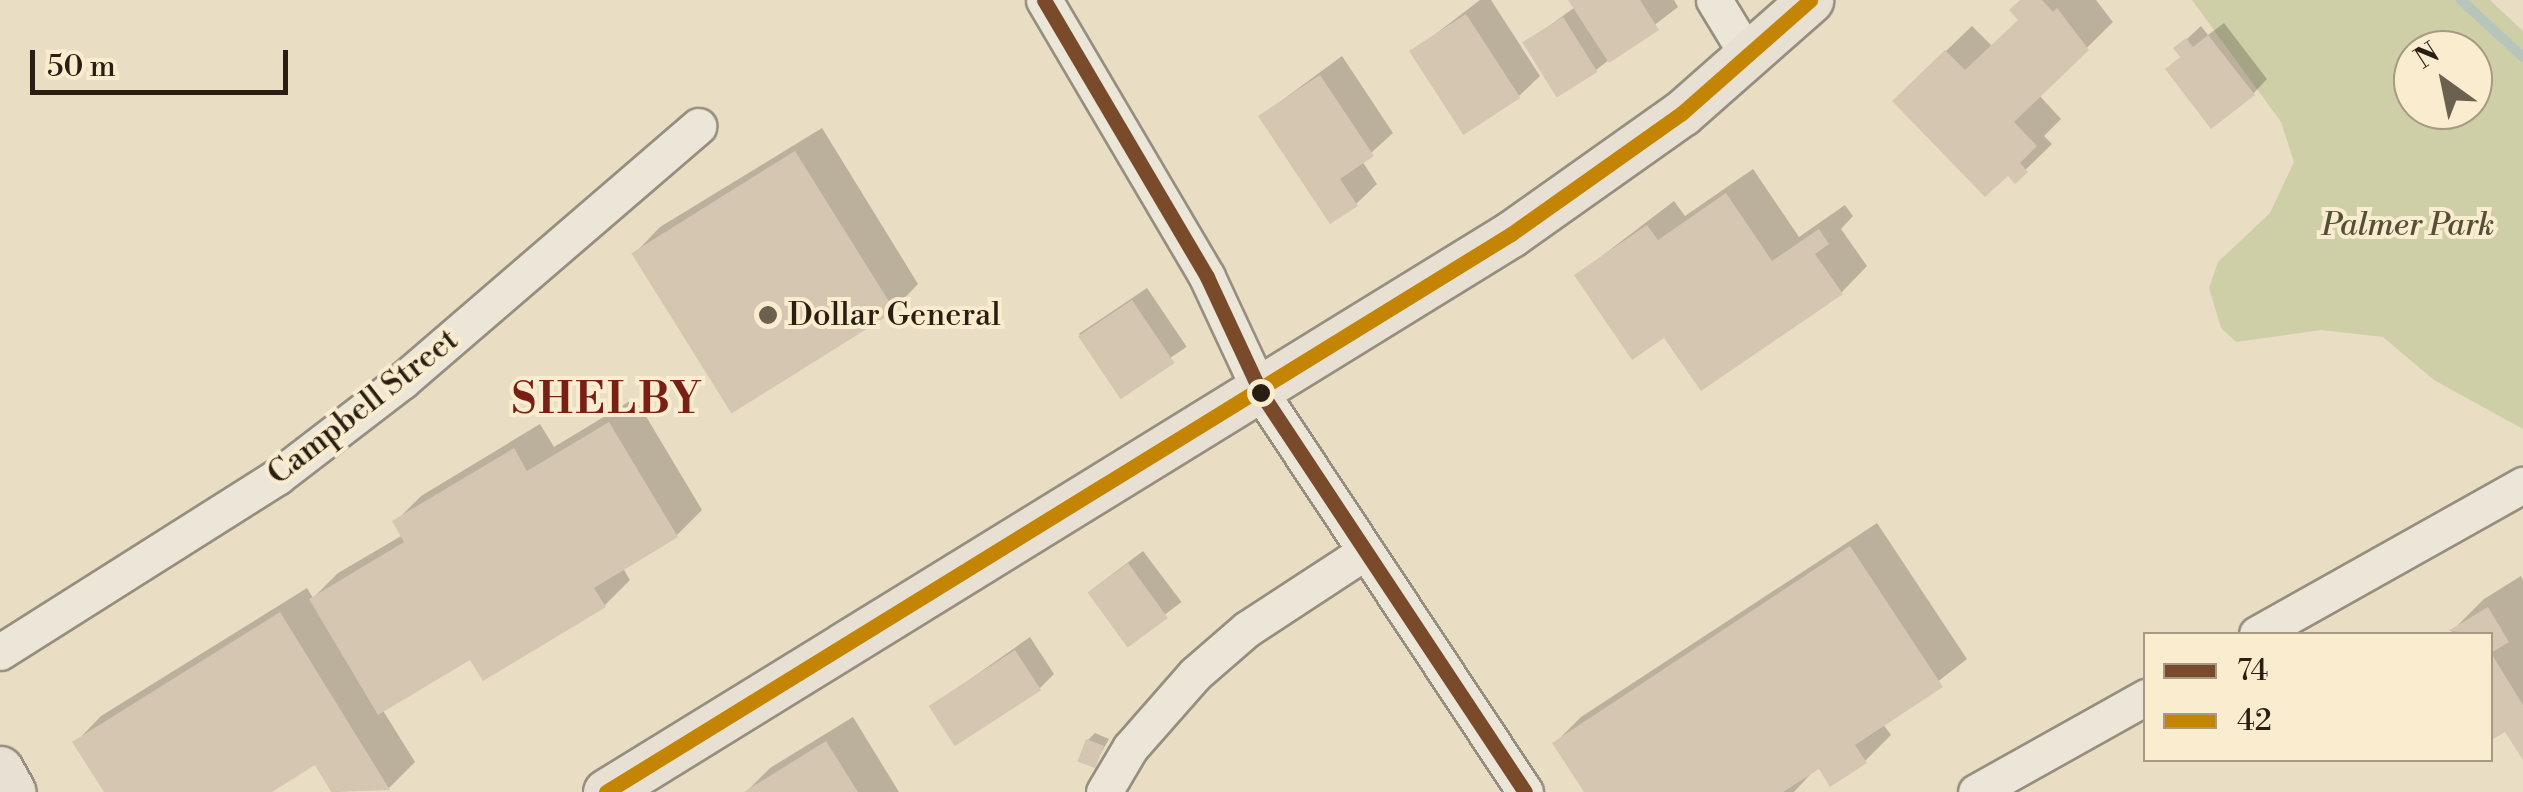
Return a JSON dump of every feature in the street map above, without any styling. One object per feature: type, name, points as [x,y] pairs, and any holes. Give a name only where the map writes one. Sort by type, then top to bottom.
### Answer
[{"type":"main road","points":[[606,792],[1261,393],[1572,192],[1748,56],[1810,0]]},
{"type":"main road","points":[[0,769],[13,792]]},
{"type":"street","points":[[1044,0],[1207,277],[1261,393],[1362,553],[1525,792]]},
{"type":"street","points":[[1714,0],[1748,56]]},
{"type":"street","name":"Campbell Street","points":[[0,652],[277,477],[402,382],[698,126]]},
{"type":"street","points":[[2261,632],[2523,486]]},
{"type":"street","points":[[1104,792],[1130,748],[1195,674],[1247,629],[1362,553]]},
{"type":"street","points":[[1976,792],[2143,699]]},
{"type":"green space","name":"Palmer Park","points":[[2192,0],[2490,0],[2523,31],[2523,429],[2434,380],[2383,337],[2321,330],[2236,342],[2221,328],[2209,288],[2218,262],[2270,213],[2294,162],[2281,122]]},
{"type":"building","points":[[1568,0],[1640,0],[1659,30],[1609,63]]},
{"type":"building","points":[[2020,0],[2042,0],[2053,12],[2057,8],[2089,50],[2014,122],[2037,146],[2020,163],[2028,172],[2015,184],[2008,176],[1985,197],[1892,101],[1945,50],[1965,70],[2018,20],[2009,10]]},
{"type":"building","points":[[1466,14],[1520,98],[1463,135],[1409,51]]},
{"type":"building","points":[[1563,17],[1597,72],[1557,98],[1522,42]]},
{"type":"building","points":[[2208,35],[2255,95],[2211,129],[2165,69],[2180,57],[2173,48],[2186,38],[2193,47]]},
{"type":"building","points":[[1320,75],[1374,156],[1340,179],[1358,206],[1330,224],[1258,116]]},
{"type":"building","points":[[795,151],[895,311],[731,414],[631,253]]},
{"type":"building","points":[[1726,193],[1772,261],[1819,229],[1829,244],[1815,254],[1843,294],[1701,391],[1664,338],[1632,360],[1574,275],[1647,225],[1658,240]]},
{"type":"building","points":[[1132,300],[1174,363],[1121,399],[1078,336]]},
{"type":"building","points":[[609,422],[678,537],[594,588],[606,607],[483,681],[470,660],[378,715],[309,599],[404,542],[392,521],[514,448],[527,471]]},
{"type":"building","points":[[1850,546],[1943,687],[1855,745],[1867,763],[1830,787],[1819,769],[1783,792],[1584,792],[1552,743]]},
{"type":"building","points":[[1128,563],[1168,618],[1128,647],[1088,592]]},
{"type":"building","points":[[2488,607],[2509,642],[2493,652],[2493,632],[2448,631]]},
{"type":"building","points":[[280,612],[390,790],[331,792],[315,765],[272,792],[104,792],[72,742]]},
{"type":"building","points":[[1015,650],[1041,690],[955,746],[929,706]]},
{"type":"building","points":[[2493,656],[2523,705],[2523,760],[2505,732],[2493,739]]},
{"type":"building","points":[[1086,739],[1104,746],[1095,768],[1077,761]]},
{"type":"building","points":[[826,741],[858,792],[744,792]]},
{"type":"waterway","points":[[2461,0],[2523,57]]},
{"type":"transit line","name":"74","points":[[1044,0],[1207,277],[1261,393],[1525,792]]},
{"type":"transit line","name":"42","points":[[606,792],[1511,234],[1682,113],[1810,0]]},
{"type":"place","name":"Dollar General","points":[[768,315]]},
{"type":"district","name":"SHELBY","points":[[608,401]]}]
